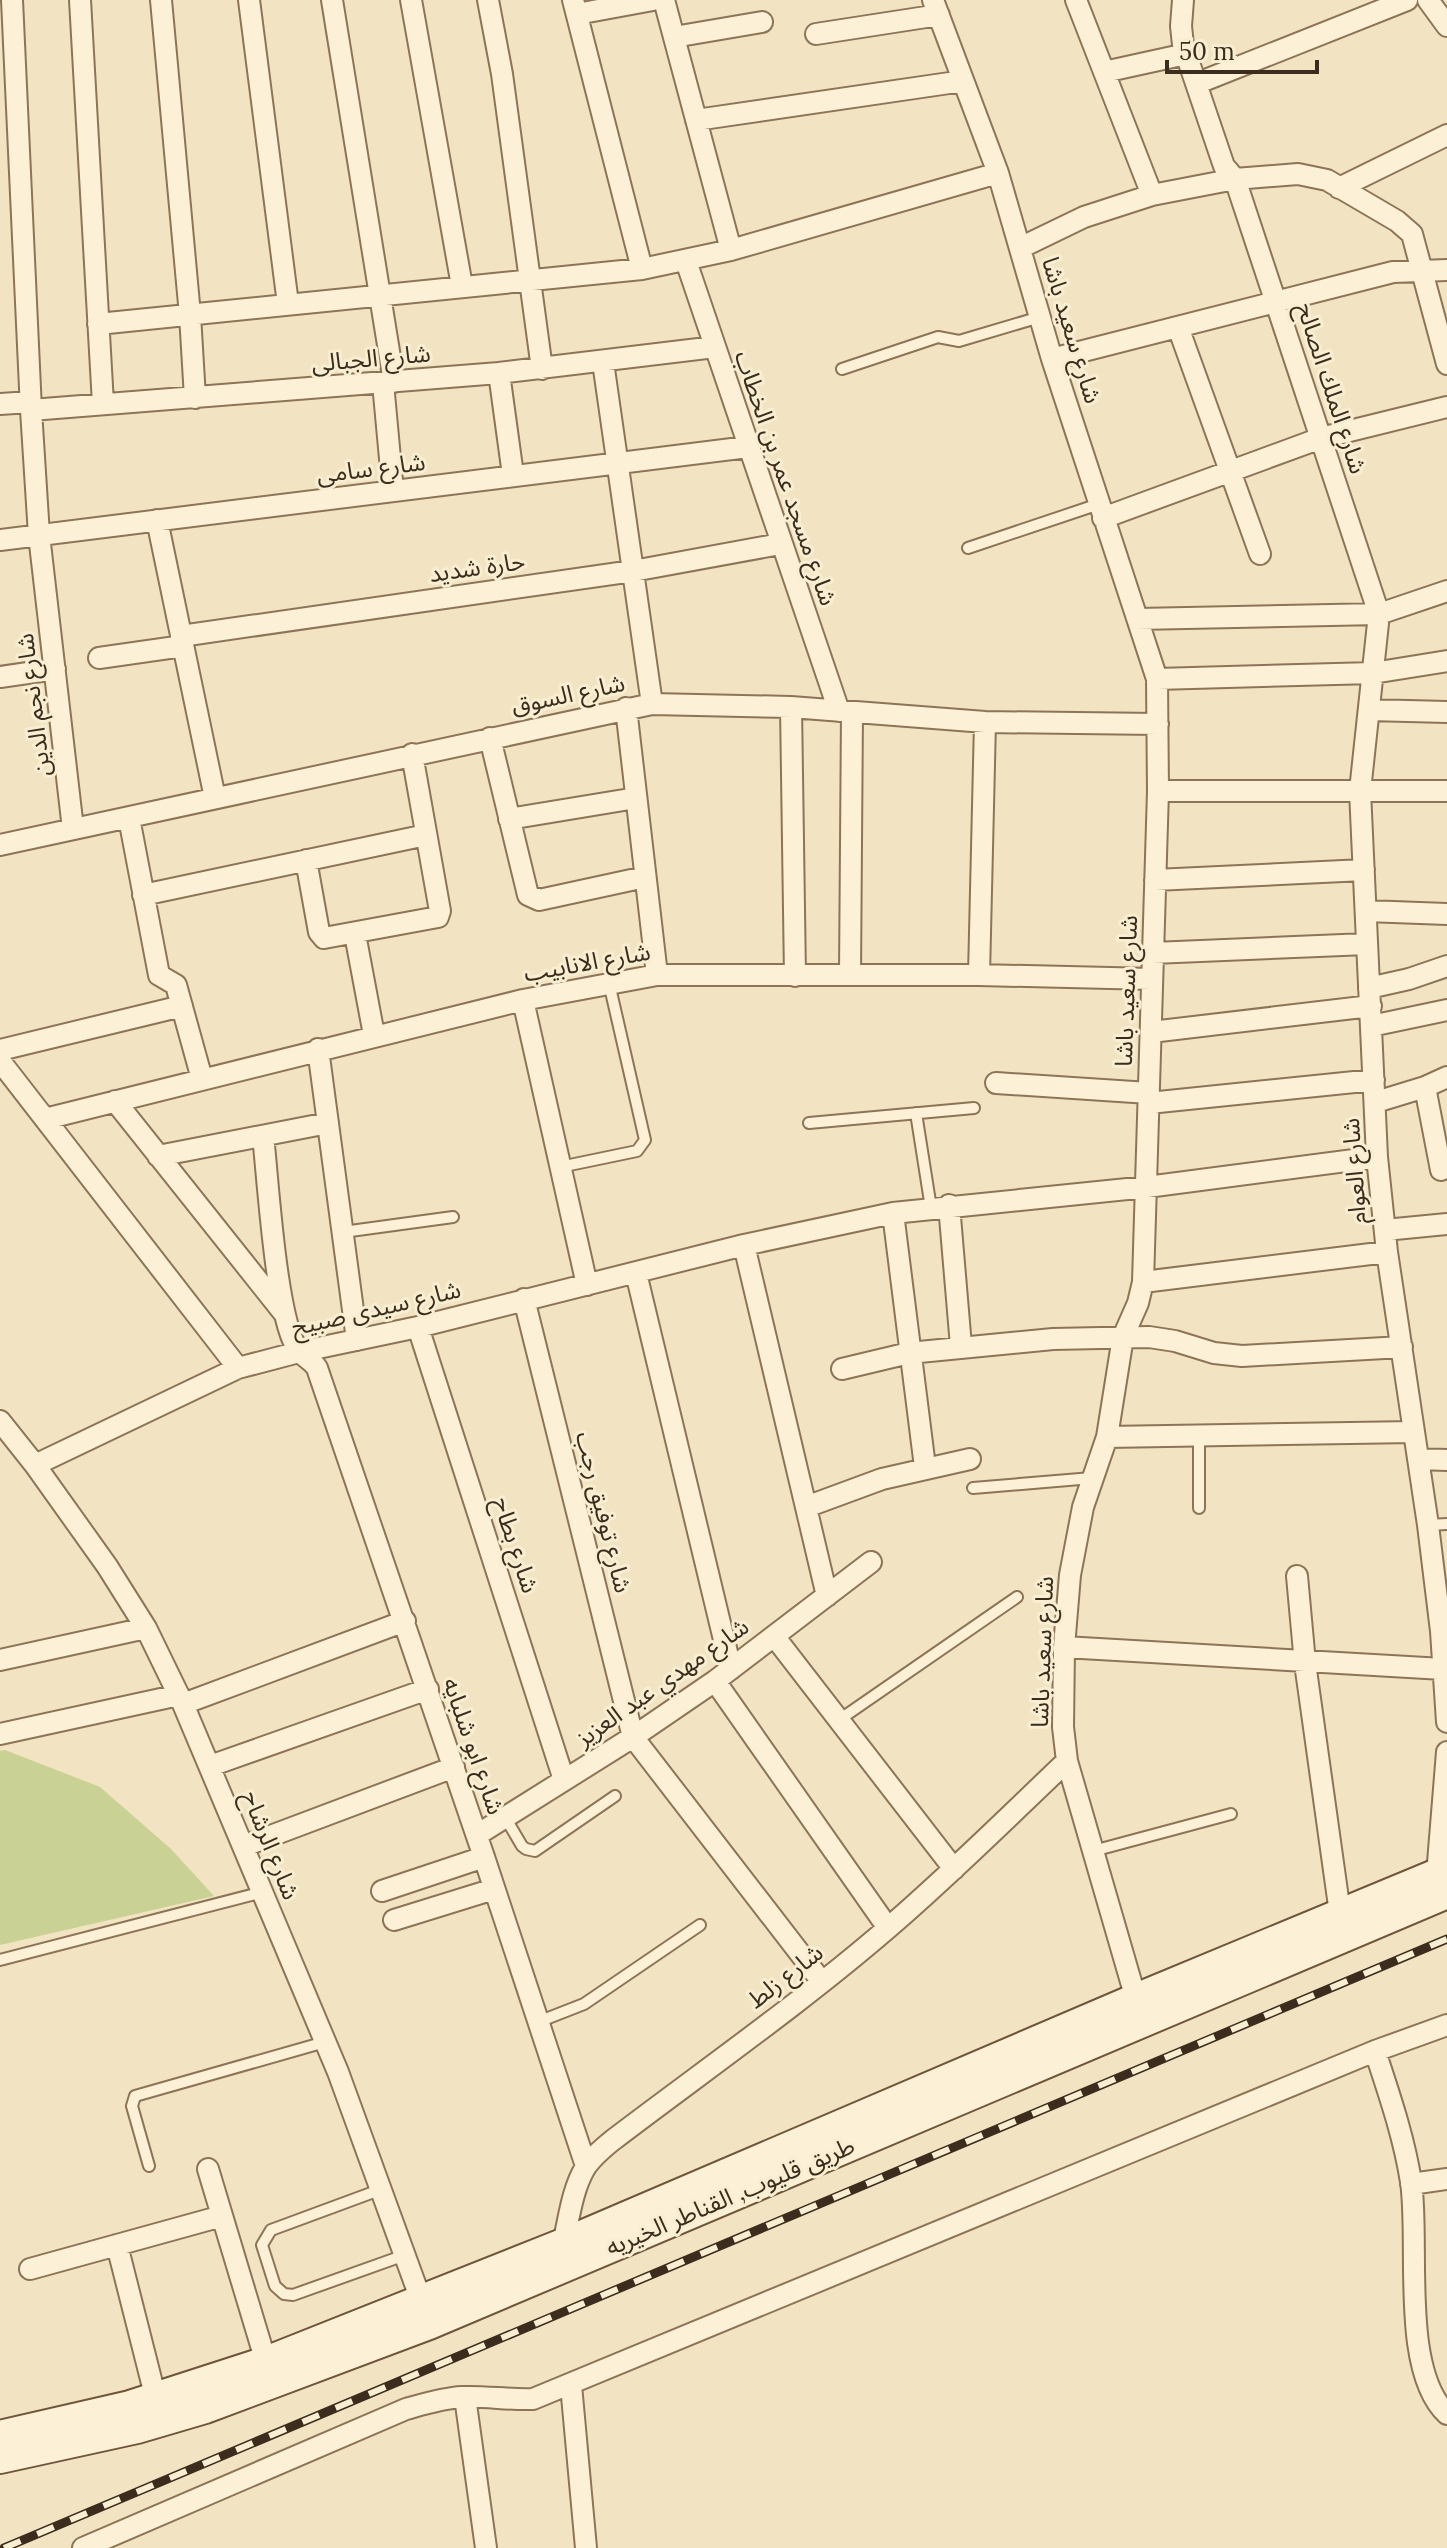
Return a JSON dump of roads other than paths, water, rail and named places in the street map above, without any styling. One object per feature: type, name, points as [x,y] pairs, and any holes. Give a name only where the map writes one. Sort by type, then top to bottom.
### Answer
[{"type":"main road","name":"طريق قليوب, القناطر الخيريه","points":[[0,2436],[156,2399],[425,2312],[563,2244],[1340,1913],[1443,1884]]},
{"type":"main road","name":"طريق قليوب, القناطر الخيريه","points":[[0,2458],[137,2428],[205,2408],[425,2312],[1443,1884]]},
{"type":"street","name":"شارع نجم الدين","points":[[12,0],[8,130],[21,216],[39,535],[73,829]]},
{"type":"street","points":[[80,0],[103,404]]},
{"type":"street","points":[[161,0],[195,398]]},
{"type":"street","points":[[249,0],[288,304]]},
{"type":"street","points":[[332,0],[379,295],[388,383],[393,491]]},
{"type":"street","points":[[411,0],[462,286]]},
{"type":"street","points":[[488,0],[504,89],[542,369]]},
{"type":"street","points":[[642,269],[575,7],[653,0]]},
{"type":"street","points":[[664,0],[731,250]]},
{"type":"street","points":[[1076,0],[1152,195]]},
{"type":"street","name":"شارع الملك الصالح","points":[[1183,0],[1181,26],[1186,54],[1224,166],[1235,179],[1379,614]]},
{"type":"street","points":[[1198,83],[1407,0]]},
{"type":"street","points":[[1428,0],[1446,22]]},
{"type":"street","points":[[816,34],[936,8]]},
{"type":"street","name":"شارع سعيد باشا","points":[[936,8],[998,173],[1052,359],[1157,679],[1158,791],[1143,1282],[1138,1303],[1123,1337],[1107,1437],[1092,1478],[1070,1575],[1064,1647],[1063,1727],[1067,1761],[1136,1999]]},
{"type":"street","points":[[674,37],[762,22]]},
{"type":"street","points":[[1104,72],[1186,54]]},
{"type":"street","points":[[696,120],[963,81]]},
{"type":"street","points":[[1339,188],[1447,135]]},
{"type":"street","points":[[98,324],[642,269],[731,250],[998,173]]},
{"type":"street","points":[[1020,248],[1084,217],[1152,195],[1235,179],[1312,175],[1405,226],[1412,234],[1447,364]]},
{"type":"street","points":[[0,218],[21,216]]},
{"type":"street","name":"شارع مسجد عمر بن الخطاب","points":[[686,261],[780,544],[845,711],[850,975]]},
{"type":"street","points":[[1052,359],[1393,272],[1447,270]]},
{"type":"street","points":[[1178,327],[1260,554]]},
{"type":"street","name":"شارع الجبالى","points":[[0,404],[103,404],[388,383],[542,369],[715,347]]},
{"type":"street","points":[[603,362],[652,704]]},
{"type":"street","points":[[499,373],[513,475]]},
{"type":"street","points":[[1101,511],[1230,471],[1321,438],[1447,407]]},
{"type":"street","name":"شارع سامى","points":[[0,540],[748,447]]},
{"type":"street","points":[[157,520],[215,798]]},
{"type":"street","name":"حارة شديد","points":[[99,658],[182,641],[633,571],[780,544]]},
{"type":"street","points":[[1138,619],[1379,614],[1447,591]]},
{"type":"street","name":"شارع العوام","points":[[1379,614],[1360,791],[1377,1157],[1387,1252],[1418,1459],[1438,1524],[1447,1722]]},
{"type":"street","points":[[1157,679],[1373,673],[1447,661]]},
{"type":"street","points":[[0,677],[55,669]]},
{"type":"street","name":"شارع السوق","points":[[0,845],[652,704],[791,707],[985,722],[1158,724]]},
{"type":"street","points":[[791,707],[795,976]]},
{"type":"street","points":[[626,708],[657,975]]},
{"type":"street","points":[[1369,710],[1447,712]]},
{"type":"street","points":[[979,975],[985,722]]},
{"type":"street","points":[[490,738],[525,891],[531,898],[539,900],[645,877]]},
{"type":"street","points":[[306,860],[320,935],[326,939],[434,919],[439,915],[412,754]]},
{"type":"street","points":[[1158,791],[1447,791]]},
{"type":"street","points":[[509,819],[636,798]]},
{"type":"street","points":[[129,818],[159,975],[176,985],[202,1079]]},
{"type":"street","points":[[143,895],[426,835]]},
{"type":"street","points":[[1155,880],[1364,870]]},
{"type":"street","points":[[1366,911],[1447,914]]},
{"type":"street","points":[[355,934],[374,1035]]},
{"type":"street","points":[[1153,953],[1367,944]]},
{"type":"street","points":[[1370,1007],[1409,979],[1447,966]]},
{"type":"street","name":"شارع الانابيب","points":[[45,1119],[374,1035],[523,1000],[657,975],[979,975],[1152,979]]},
{"type":"street","points":[[523,1000],[587,1285]]},
{"type":"street","points":[[0,1050],[182,1006]]},
{"type":"street","points":[[1151,1032],[1370,1007],[1447,1010]]},
{"type":"street","points":[[318,1049],[357,1340]]},
{"type":"street","points":[[0,1061],[238,1368]]},
{"type":"street","points":[[1376,1102],[1447,1077]]},
{"type":"street","points":[[996,1083],[1149,1098],[1374,1080]]},
{"type":"street","points":[[1425,1087],[1441,1170]]},
{"type":"street","points":[[115,1101],[283,1312]]},
{"type":"street","points":[[158,1156],[328,1123]]},
{"type":"street","points":[[263,1136],[283,1312]]},
{"type":"street","name":"شارع سيدى صبيح","points":[[35,1465],[238,1368],[418,1327],[744,1245],[893,1213],[1147,1187],[1377,1157]]},
{"type":"street","points":[[940,1207],[961,1346]]},
{"type":"street","points":[[893,1213],[925,1467]]},
{"type":"street","points":[[1385,1230],[1447,1224]]},
{"type":"street","points":[[744,1245],[827,1596]]},
{"type":"street","points":[[1143,1282],[1387,1252]]},
{"type":"street","points":[[636,1273],[723,1675],[888,1928]]},
{"type":"street","name":"شارع توفيق رجب","points":[[524,1299],[633,1737]]},
{"type":"street","name":"شارع ابو شلبايه","points":[[283,1312],[299,1352],[313,1361],[317,1368],[428,1689],[586,2166]]},
{"type":"street","name":"شارع بطاح","points":[[418,1327],[564,1780]]},
{"type":"street","points":[[842,1369],[909,1353],[961,1346],[1123,1337],[1162,1339],[1214,1353],[1242,1356],[1402,1347]]},
{"type":"street","name":"شارع الرشاح","points":[[0,1421],[107,1566],[146,1628],[181,1700],[325,2042],[425,2312]]},
{"type":"street","points":[[1107,1437],[1414,1432]]},
{"type":"street","points":[[806,1507],[882,1479],[970,1459]]},
{"type":"street","points":[[1418,1459],[1447,1460]]},
{"type":"street","name":"شارع مهدي عبد العزيز","points":[[477,1835],[633,1737],[723,1675],[871,1562]]},
{"type":"street","points":[[1297,1576],[1305,1663],[1340,1913]]},
{"type":"street","points":[[0,1734],[181,1700],[405,1621]]},
{"type":"street","points":[[0,1660],[146,1628]]},
{"type":"street","points":[[774,1636],[954,1869]]},
{"type":"street","points":[[1064,1647],[1443,1669]]},
{"type":"street","points":[[210,1766],[428,1689]]},
{"type":"street","points":[[633,1737],[822,1982]]},
{"type":"street","points":[[1443,1884],[1447,1752]]},
{"type":"street","name":"شارع زلط","points":[[563,2244],[576,2191],[586,2166],[613,2140],[822,1982],[888,1928],[1067,1761]]},
{"type":"street","points":[[244,1846],[454,1767]]},
{"type":"street","points":[[382,1891],[484,1857]]},
{"type":"street","points":[[394,1920],[494,1889]]},
{"type":"street","points":[[93,2546],[406,2409],[443,2399],[465,2397],[506,2401],[533,2399],[571,2385],[1375,2051],[1447,2025]]},
{"type":"street","points":[[1375,2051],[1392,2104],[1411,2184],[1416,2332],[1425,2376],[1441,2409],[1447,2414]]},
{"type":"street","points":[[208,2169],[266,2362]]},
{"type":"street","points":[[1411,2184],[1447,2179]]},
{"type":"street","points":[[30,2269],[222,2216]]},
{"type":"street","points":[[117,2245],[156,2399]]},
{"type":"street","points":[[571,2385],[586,2548]]},
{"type":"street","points":[[465,2397],[486,2548]]},
{"type":"lane","points":[[842,369],[938,337],[959,341],[1040,317]]},
{"type":"lane","points":[[968,548],[1101,511]]},
{"type":"lane","points":[[560,1167],[637,1151],[645,1140],[609,983]]},
{"type":"lane","points":[[809,1123],[974,1108]]},
{"type":"lane","points":[[916,1113],[940,1207]]},
{"type":"lane","points":[[343,1232],[453,1217]]},
{"type":"lane","points":[[1199,1436],[1199,1508]]},
{"type":"lane","points":[[973,1488],[1092,1478]]},
{"type":"lane","points":[[839,1720],[1017,1597]]},
{"type":"lane","points":[[505,1817],[522,1846],[535,1851],[615,1796]]},
{"type":"lane","points":[[1093,1851],[1231,1814]]},
{"type":"lane","points":[[0,1960],[263,1892]]},
{"type":"lane","points":[[538,2022],[569,2011],[598,1995],[700,1925]]},
{"type":"lane","points":[[149,2166],[132,2106],[135,2096],[325,2042]]},
{"type":"lane","points":[[382,2189],[271,2230],[262,2245],[275,2286],[284,2294],[293,2295],[405,2255]]},
{"type":"railway","points":[[4,2548],[1447,1939]]}]
